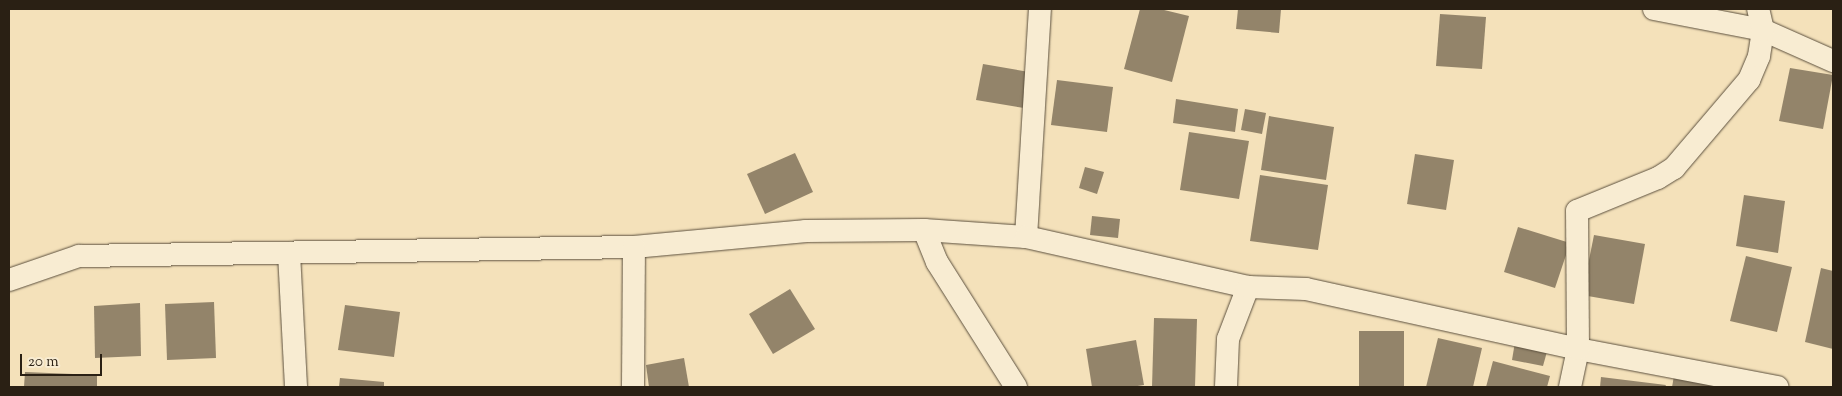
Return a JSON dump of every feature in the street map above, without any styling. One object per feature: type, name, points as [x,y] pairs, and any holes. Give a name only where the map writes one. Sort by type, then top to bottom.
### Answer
[{"type":"street","points":[[1026,237],[1040,9]]},
{"type":"street","points":[[1654,9],[1760,19],[1833,61]]},
{"type":"street","points":[[1570,387],[1578,349],[1576,211],[1658,178],[1674,168],[1749,80],[1759,56],[1760,19]]},
{"type":"street","points":[[924,230],[936,262],[1016,387]]},
{"type":"street","points":[[9,280],[79,256],[634,247],[806,231],[924,230],[1026,237],[1248,287],[1306,289],[1578,349],[1777,387]]},
{"type":"street","points":[[633,387],[634,247]]},
{"type":"street","points":[[289,253],[296,387]]},
{"type":"street","points":[[1226,387],[1228,339],[1248,287]]},
{"type":"building","points":[[1140,9],[1160,9],[1189,16],[1172,82],[1124,69]]},
{"type":"building","points":[[1238,9],[1281,9],[1279,33],[1236,29]]},
{"type":"building","points":[[1440,14],[1486,17],[1482,69],[1436,66]]},
{"type":"building","points":[[983,64],[1029,72],[1024,108],[976,100]]},
{"type":"building","points":[[1790,68],[1833,75],[1823,129],[1779,121]]},
{"type":"building","points":[[1057,80],[1113,87],[1107,132],[1051,125]]},
{"type":"building","points":[[1176,99],[1238,109],[1235,132],[1173,123]]},
{"type":"building","points":[[1245,109],[1266,113],[1262,134],[1241,130]]},
{"type":"building","points":[[1269,116],[1334,127],[1326,180],[1261,170]]},
{"type":"building","points":[[1189,132],[1249,141],[1239,199],[1180,190]]},
{"type":"building","points":[[795,153],[813,192],[765,214],[747,174]]},
{"type":"building","points":[[1415,154],[1454,160],[1446,210],[1407,204]]},
{"type":"building","points":[[1085,167],[1104,172],[1097,194],[1079,188]]},
{"type":"building","points":[[1260,175],[1328,185],[1318,250],[1250,241]]},
{"type":"building","points":[[1744,195],[1785,201],[1778,253],[1736,246]]},
{"type":"building","points":[[1092,216],[1120,219],[1118,238],[1090,235]]},
{"type":"building","points":[[1518,227],[1570,243],[1555,288],[1504,272]]},
{"type":"building","points":[[1594,235],[1645,244],[1634,304],[1582,295]]},
{"type":"building","points":[[1746,256],[1792,267],[1777,332],[1730,321]]},
{"type":"building","points":[[1821,268],[1833,271],[1833,349],[1805,342]]},
{"type":"building","points":[[790,289],[815,329],[773,354],[749,314]]},
{"type":"building","points":[[214,302],[216,358],[167,360],[165,304]]},
{"type":"building","points":[[140,303],[141,356],[95,358],[94,306]]},
{"type":"building","points":[[345,305],[400,312],[394,357],[338,350]]},
{"type":"building","points":[[1154,318],[1197,319],[1195,387],[1152,387]]},
{"type":"building","points":[[1359,331],[1404,331],[1404,387],[1359,387]]},
{"type":"building","points":[[1438,338],[1482,348],[1473,387],[1426,387]]},
{"type":"building","points":[[1136,340],[1144,385],[1092,387],[1086,349]]},
{"type":"building","points":[[1515,342],[1548,348],[1543,366],[1512,360]]},
{"type":"building","points":[[684,358],[689,387],[649,387],[646,365]]},
{"type":"building","points":[[1493,361],[1550,376],[1547,387],[1486,387]]},
{"type":"building","points":[[25,372],[97,375],[97,387],[24,387]]},
{"type":"building","points":[[1674,376],[1717,383],[1717,387],[1672,387]]},
{"type":"building","points":[[1601,377],[1666,385],[1665,387],[1600,387]]},
{"type":"building","points":[[340,378],[384,382],[384,387],[339,387]]}]
